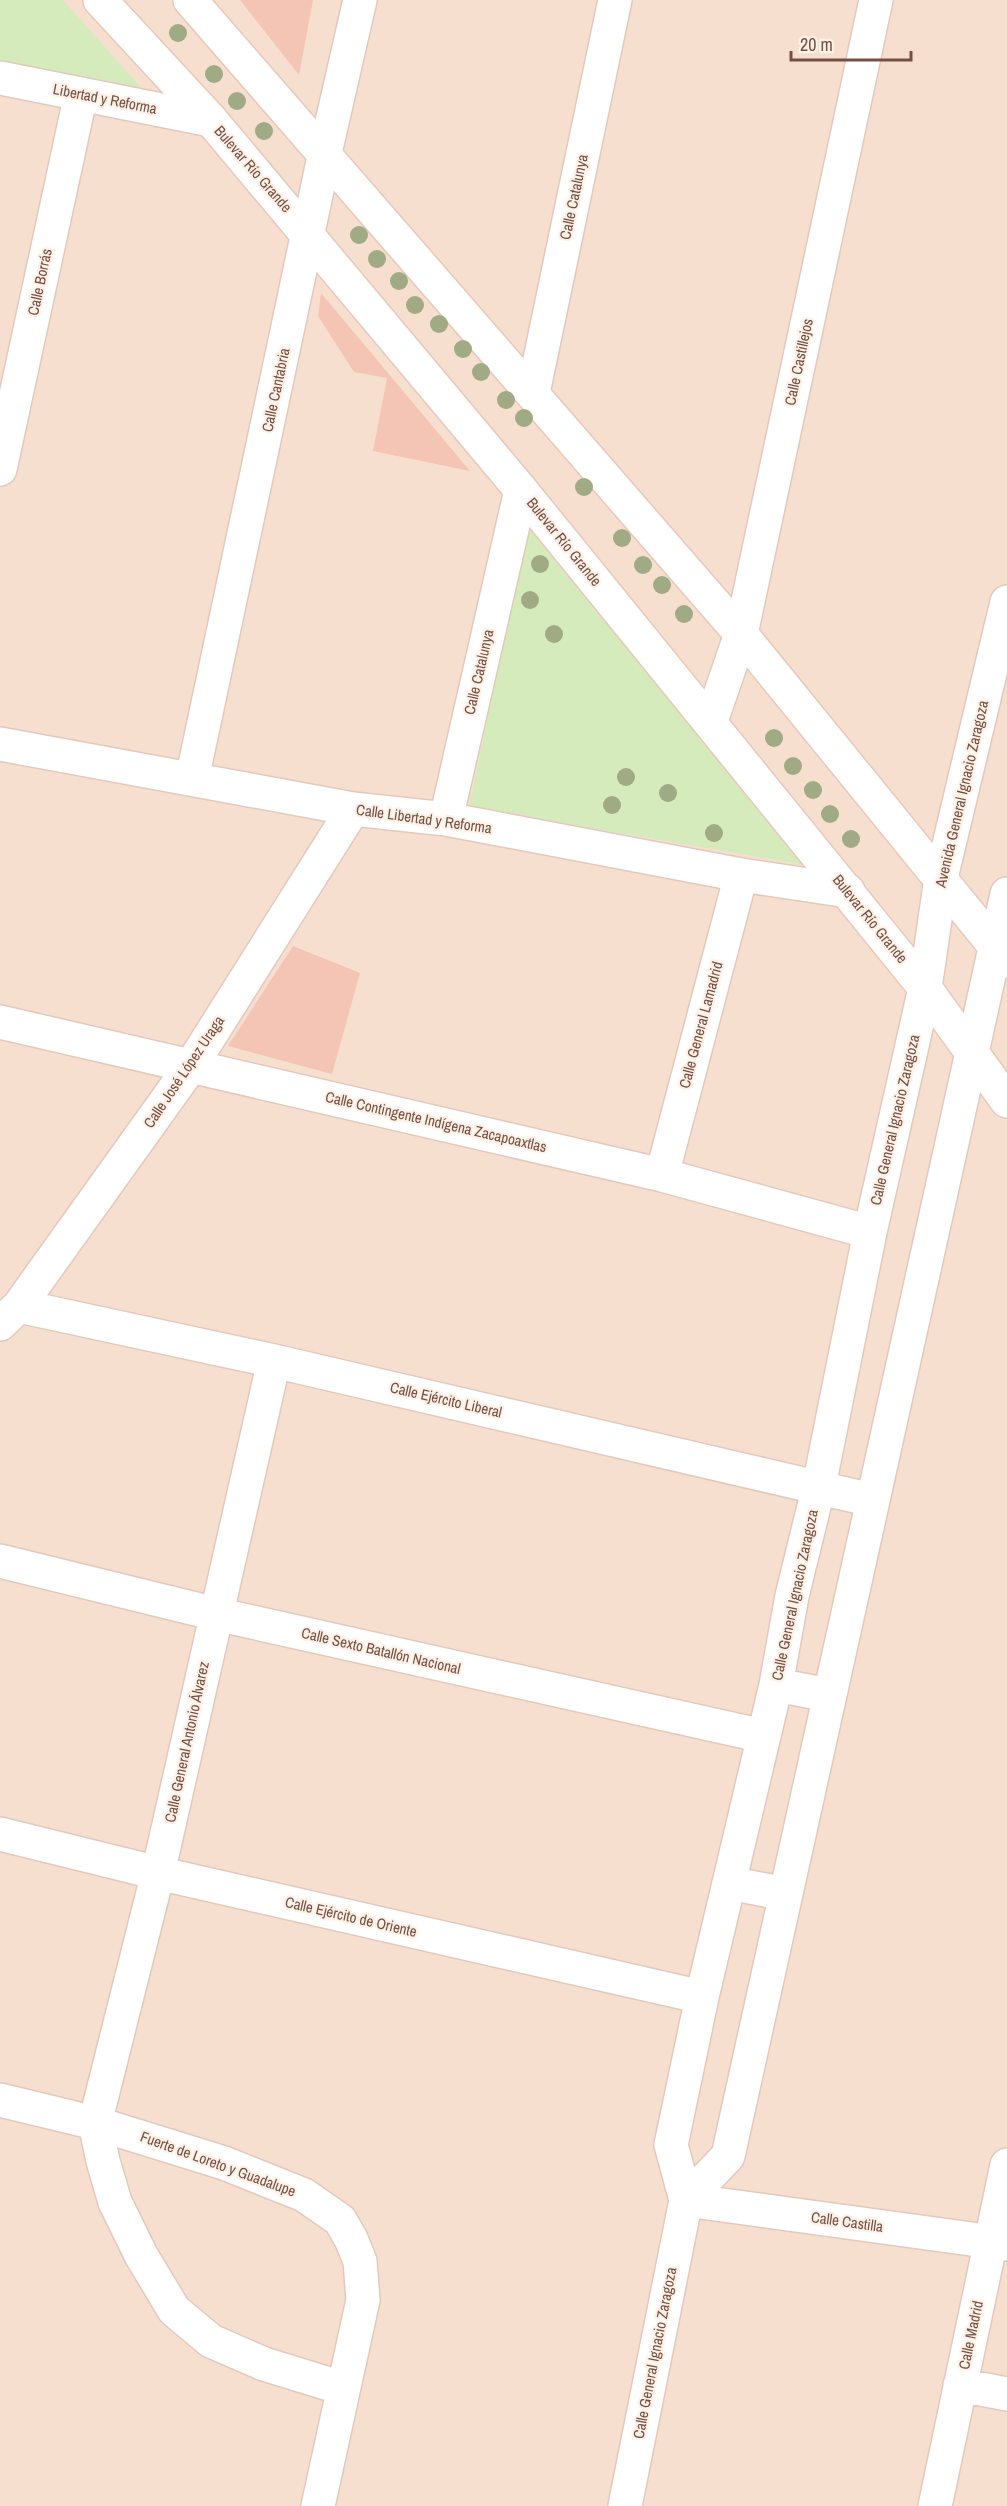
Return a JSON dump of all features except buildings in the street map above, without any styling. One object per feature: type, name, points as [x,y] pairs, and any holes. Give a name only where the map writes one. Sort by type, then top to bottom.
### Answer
[{"type":"street","name":"Bulevar Río Grande","points":[[100,0],[211,120],[521,490],[926,988],[1007,1101]]},
{"type":"street","points":[[190,0],[324,157],[533,393],[741,634],[1001,953]]},
{"type":"street","name":"Calle Cantabria","points":[[192,779],[324,157],[360,0]]},
{"type":"street","name":"Calle Catalunya","points":[[533,393],[615,0]]},
{"type":"street","name":"Calle Castillejos","points":[[711,721],[741,634],[876,0]]},
{"type":"street","name":"Libertad y Reforma","points":[[0,78],[211,120]]},
{"type":"street","name":"Calle Borrás","points":[[0,469],[81,94]]},
{"type":"street","name":"Calle Catalunya","points":[[446,819],[521,490]]},
{"type":"street","name":"Avenida General Ignacio Zaragoza","points":[[926,988],[941,878],[1007,602]]},
{"type":"street","name":"Calle Libertad y Reforma","points":[[0,744],[353,809],[446,819],[741,875],[848,891]]},
{"type":"street","name":"Calle José López Uraga","points":[[9,1315],[191,1066],[353,809]]},
{"type":"street","name":"Calle General Lamadrid","points":[[662,1175],[741,875]]},
{"type":"street","points":[[686,2200],[728,2156],[972,1052],[1001,953],[1007,894]]},
{"type":"street","name":"Calle General Ignacio Zaragoza","points":[[625,2506],[686,2200],[671,2145],[702,1997],[776,1685],[792,1596],[819,1486],[870,1232],[926,988]]},
{"type":"street","name":"Calle Contingente Indígena Zacapoaxtlas","points":[[0,1022],[662,1175],[870,1232]]},
{"type":"street","name":"Calle Ejército Liberal","points":[[9,1315],[274,1361],[872,1500]]},
{"type":"street","name":"Calle General Antonio Álvarez","points":[[96,2123],[158,1873],[274,1361]]},
{"type":"street","name":"Calle Sexto Batallón Nacional","points":[[0,1561],[216,1614],[763,1736]]},
{"type":"street","points":[[776,1685],[829,1695]]},
{"type":"street","name":"Calle Ejército de Oriente","points":[[0,1834],[158,1873],[702,1997]]},
{"type":"street","points":[[729,1883],[786,1894]]},
{"type":"street","name":"Fuerte de Loreto y Guadalupe","points":[[0,2100],[96,2123],[224,2163],[304,2195],[340,2220],[360,2261],[363,2300],[342,2388],[320,2506]]},
{"type":"street","points":[[96,2123],[103,2161],[115,2202],[141,2254],[174,2310],[211,2341],[264,2364],[342,2388]]},
{"type":"street","name":"Calle Madrid","points":[[935,2506],[960,2385],[999,2243],[1007,2165]]},
{"type":"street","name":"Calle Castilla","points":[[686,2200],[999,2243]]},
{"type":"street","points":[[960,2385],[1007,2394]]},
{"type":"shaded area","points":[[0,0],[1007,0],[1007,2506],[0,2506]]},
{"type":"green space","points":[[0,0],[63,0],[147,94],[0,62]]},
{"type":"green space","points":[[528,526],[804,865],[469,807]]}]
